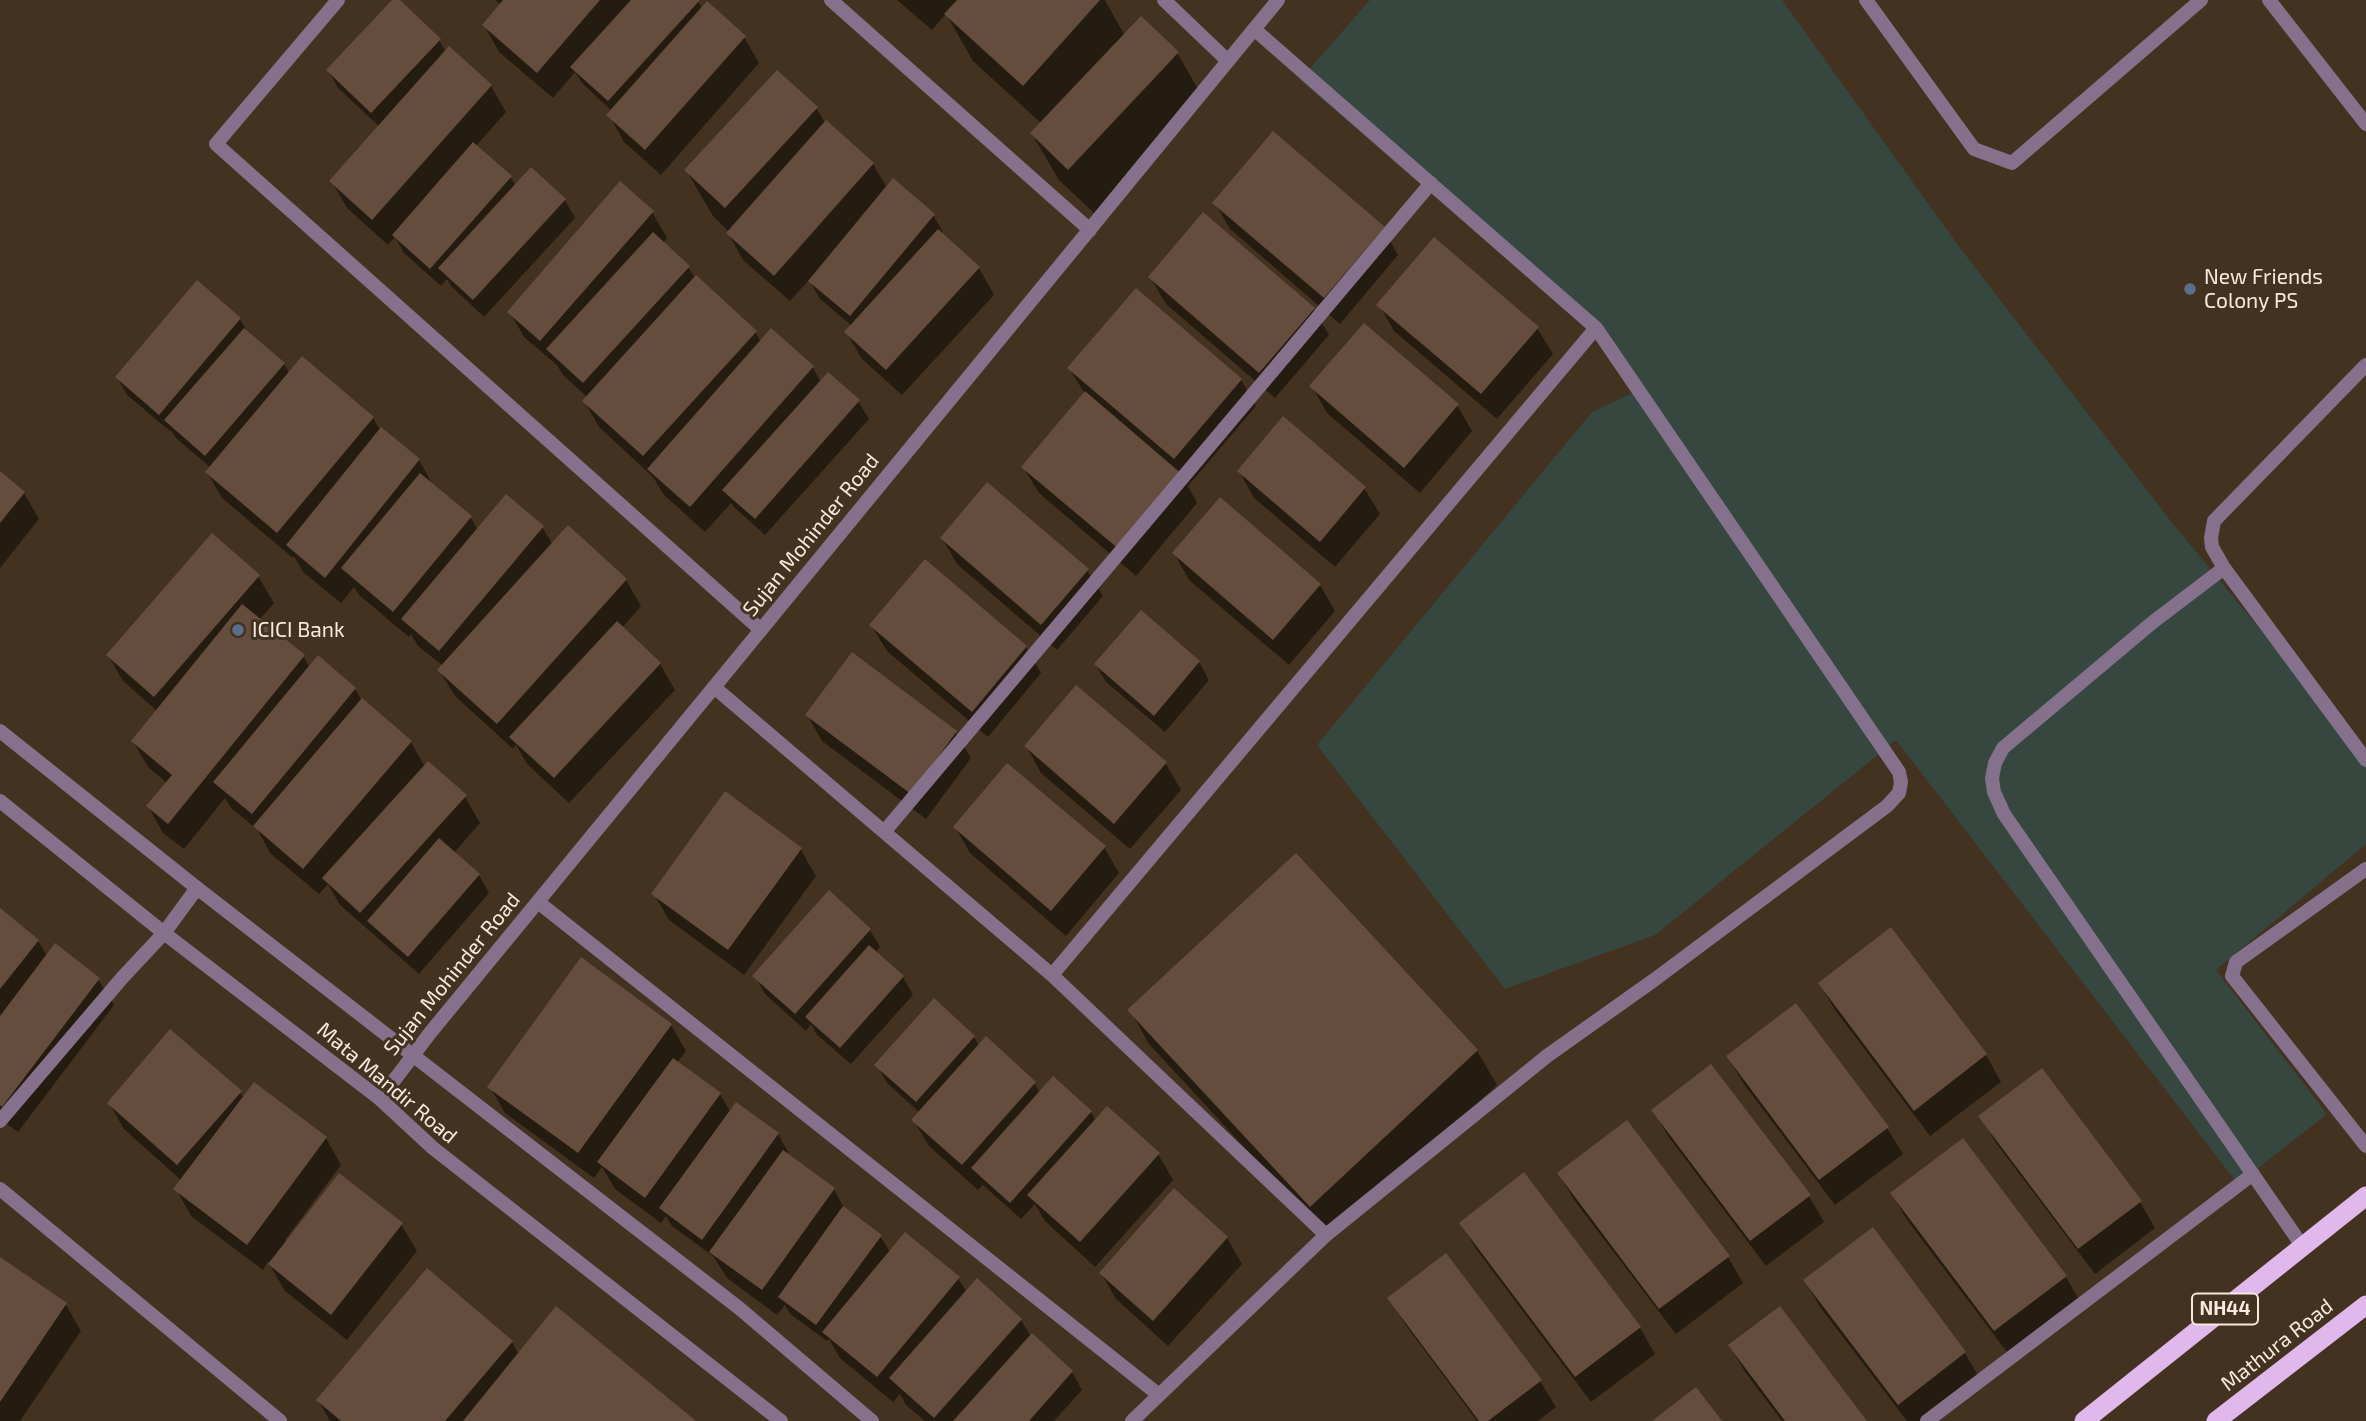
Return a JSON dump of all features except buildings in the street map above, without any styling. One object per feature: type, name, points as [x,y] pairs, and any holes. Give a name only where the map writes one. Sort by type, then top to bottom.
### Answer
[{"type":"highway","name":"NH44","points":[[2084,1421],[2366,1196]]},
{"type":"highway","name":"Mathura Road","points":[[2216,1421],[2365,1307]]},
{"type":"street","points":[[338,0],[216,145],[761,630]]},
{"type":"street","points":[[831,0],[1090,230]]},
{"type":"street","points":[[1164,0],[1228,61]]},
{"type":"street","name":"Sujan Mohinder Road","points":[[380,1099],[413,1054],[1278,0]]},
{"type":"street","points":[[1866,0],[1974,149],[2012,163],[2201,0]]},
{"type":"street","points":[[2269,0],[2366,124]]},
{"type":"street","points":[[1132,1421],[1326,1235],[1547,1056],[1654,980],[1887,806],[1899,793],[1901,782],[1899,772],[1596,327],[1254,29]]},
{"type":"street","points":[[884,832],[1431,183]]},
{"type":"street","points":[[1052,975],[1596,327]]},
{"type":"street","points":[[2366,365],[2214,521],[2211,538],[2212,547],[2224,568],[2366,760]]},
{"type":"street","points":[[2224,568],[2154,622],[2003,748],[1995,763],[1992,778],[1994,792],[2004,814],[2303,1247]]},
{"type":"street","points":[[714,687],[1052,975],[1326,1235]]},
{"type":"street","points":[[0,730],[197,888],[739,1308],[872,1421]]},
{"type":"street","name":"Mata Mandir Road","points":[[0,801],[164,933],[380,1099],[433,1148],[781,1421]]},
{"type":"street","points":[[2366,869],[2236,962],[2232,976],[2366,1146]]},
{"type":"street","points":[[0,1121],[164,933],[197,888]]},
{"type":"street","points":[[538,902],[1159,1395]]},
{"type":"street","points":[[1927,1421],[2253,1174]]},
{"type":"street","points":[[0,1189],[280,1421]]},
{"type":"green space","points":[[1370,0],[1782,0],[1960,248],[2173,524],[2366,757],[2366,844],[2216,970],[2327,1114],[2238,1184],[1896,740],[1655,935],[1505,989],[1317,745],[1592,412],[1634,392],[1583,323],[1300,80]]},
{"type":"place","name":"New Friends Colony PS","points":[[2190,289]]},
{"type":"place","name":"ICICI Bank","points":[[238,630]]}]
